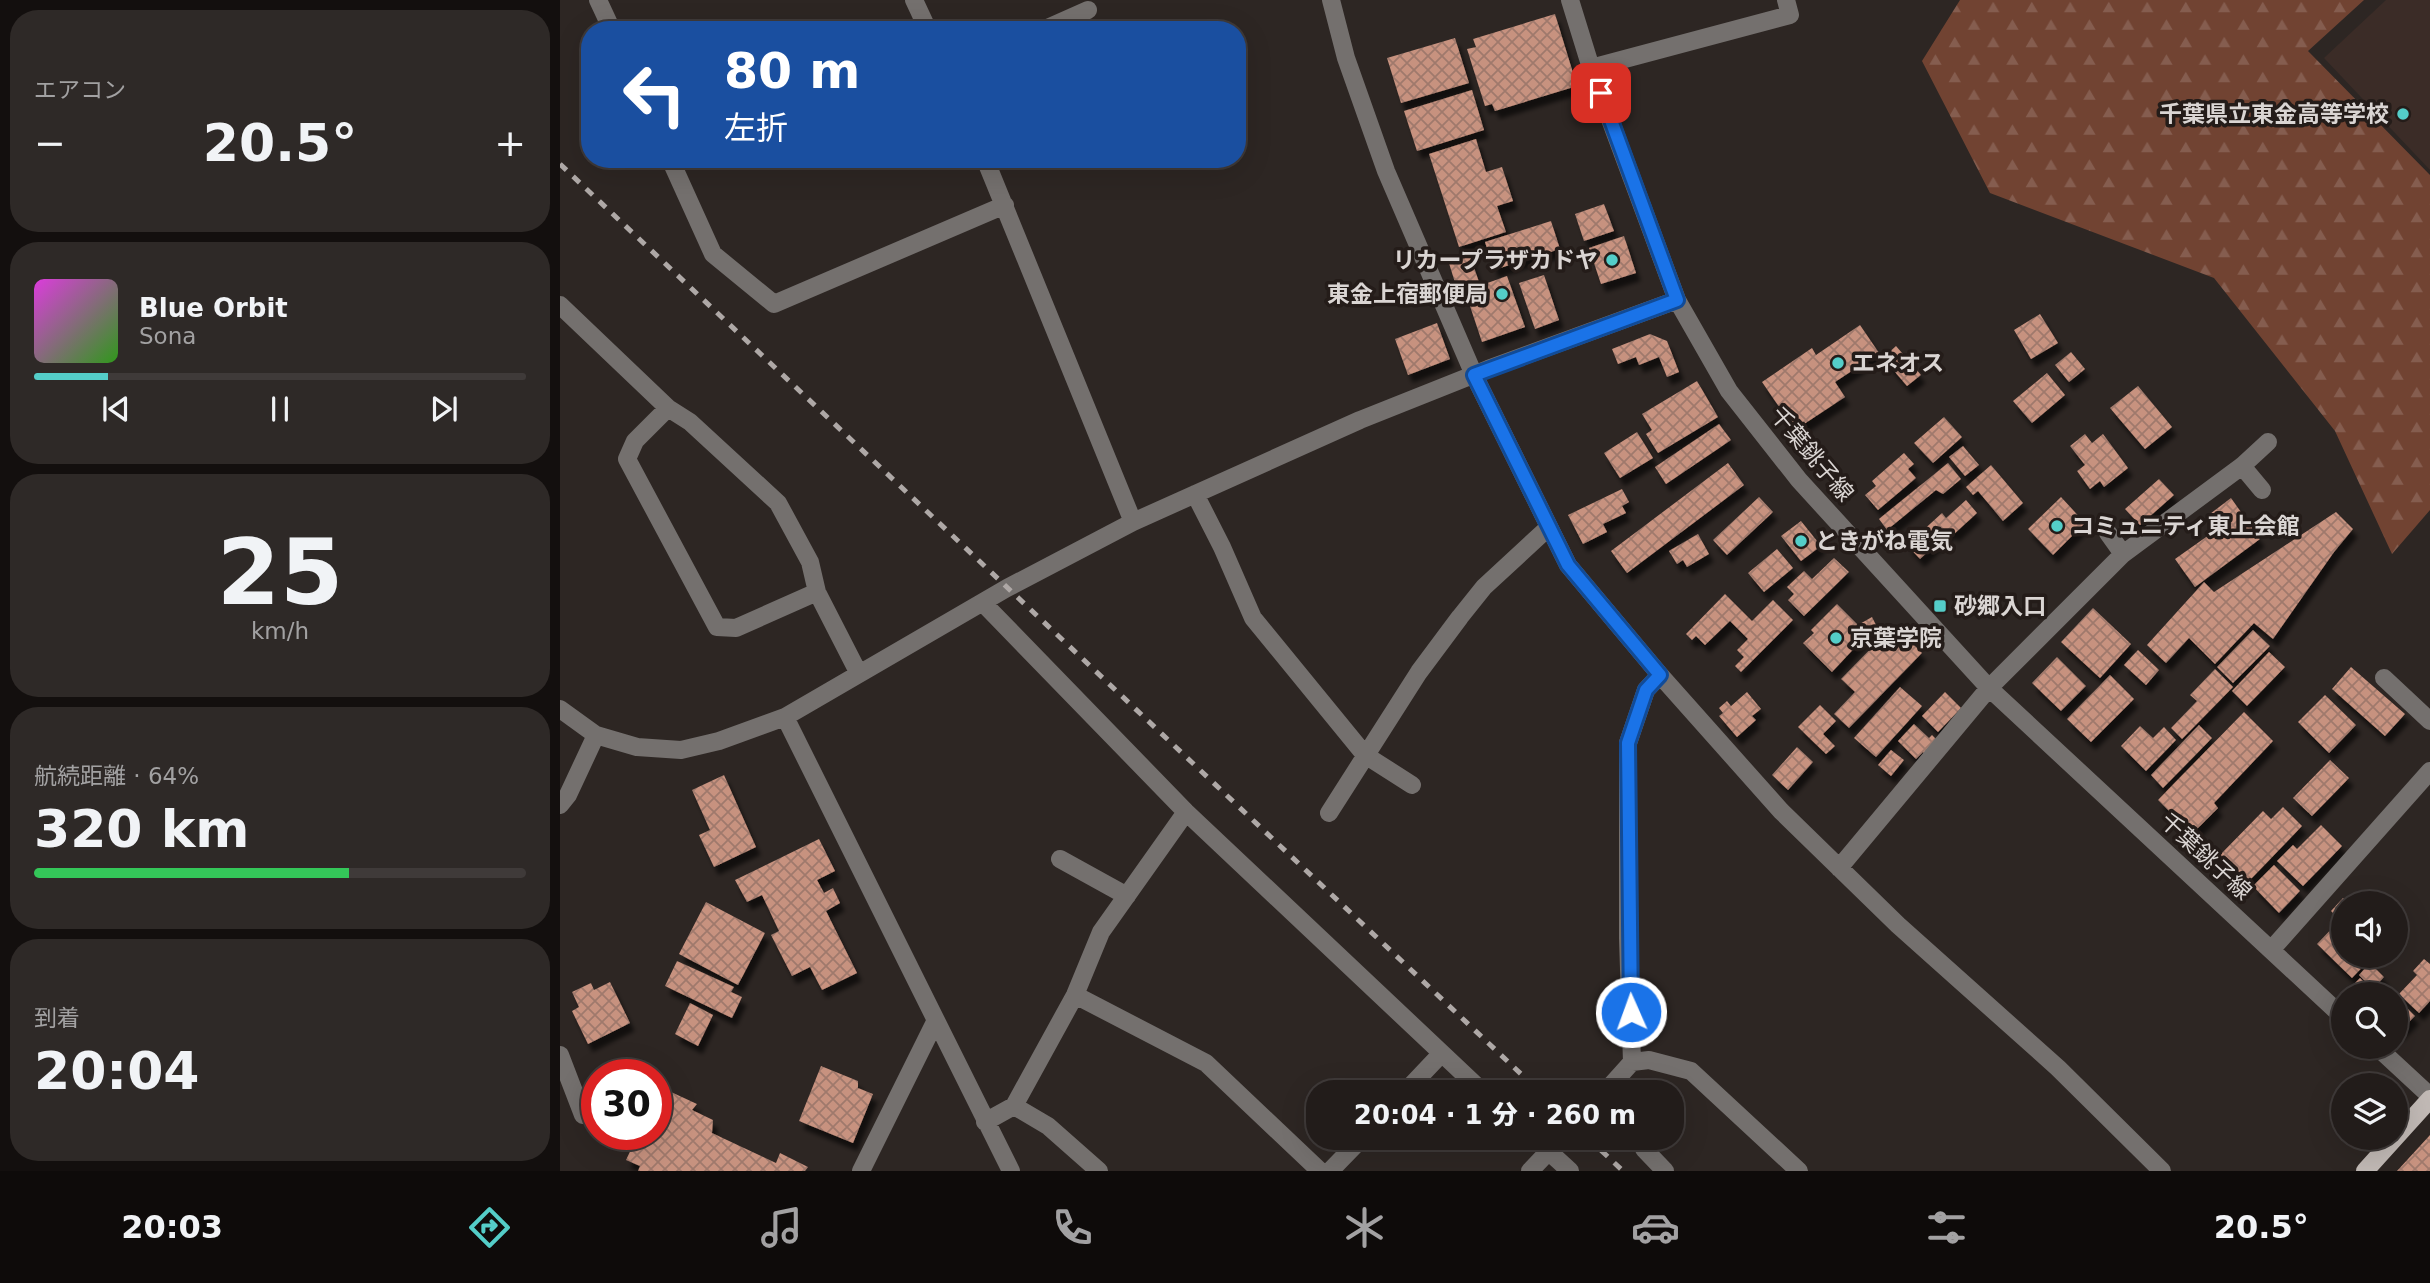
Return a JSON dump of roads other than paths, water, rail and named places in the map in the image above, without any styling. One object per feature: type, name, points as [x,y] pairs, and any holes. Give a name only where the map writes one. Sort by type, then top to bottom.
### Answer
[{"type":"main road","points":[[2365,1171],[2430,1098]]},
{"type":"street","points":[[598,0],[607,21]]},
{"type":"street","points":[[914,0],[924,21]]},
{"type":"street","points":[[1331,0],[1346,58],[1386,171],[1474,375],[1568,565],[1660,675],[1781,811],[1898,925],[2058,1068],[2162,1171]]},
{"type":"street","name":"千葉銚子線","points":[[1570,0],[1591,68],[1677,300],[1729,391],[1799,480],[1989,688],[2331,1006]]},
{"type":"street","points":[[1591,68],[1790,15],[1786,0]]},
{"type":"street","points":[[1063,21],[1088,10]]},
{"type":"street","points":[[674,168],[713,254],[774,304],[1005,205]]},
{"type":"street","points":[[989,168],[1133,522]]},
{"type":"street","points":[[560,709],[596,735],[638,747],[681,750],[719,741],[785,717],[1007,587],[1133,522],[1360,421],[1474,375],[1677,300]]},
{"type":"street","points":[[560,305],[668,408],[690,422],[778,503],[810,562],[817,592],[859,674]]},
{"type":"street","points":[[668,408],[635,442],[627,459],[718,626],[736,628],[817,592]]},
{"type":"street","points":[[1839,868],[1989,688],[2123,554],[2242,466],[2268,442]]},
{"type":"street","points":[[2242,466],[2262,490]]},
{"type":"street","points":[[1195,494],[1253,618],[1365,755],[1412,785]]},
{"type":"street","points":[[1329,813],[1419,672],[1484,587],[1549,527]]},
{"type":"street","points":[[2108,533],[2123,554]]},
{"type":"street","points":[[983,603],[1186,812],[1469,1080]]},
{"type":"street","points":[[1632,1062],[1628,938],[1628,743],[1646,690],[1660,675]]},
{"type":"street","points":[[2384,678],[2430,721]]},
{"type":"street","points":[[785,717],[1011,1171]]},
{"type":"street","points":[[560,805],[568,795],[596,735]]},
{"type":"street","points":[[2271,950],[2430,771]]},
{"type":"street","points":[[985,1122],[1014,1106],[1075,995],[1101,932],[1186,812]]},
{"type":"street","points":[[1060,859],[1127,896]]},
{"type":"street","points":[[1075,995],[1206,1063],[1320,1171]]},
{"type":"street","points":[[860,1171],[935,1022]]},
{"type":"street","points":[[560,1055],[581,1110]]},
{"type":"street","points":[[1417,1080],[1441,1055]]},
{"type":"street","points":[[2390,1059],[2430,1098]]},
{"type":"street","points":[[1616,1080],[1632,1062],[1649,1060],[1691,1071],[1799,1171]]},
{"type":"street","points":[[1014,1106],[1048,1126],[1099,1171]]},
{"type":"street","points":[[1330,1171],[1350,1150]]},
{"type":"street","points":[[1645,1150],[1665,1171]]},
{"type":"street","points":[[1530,1171],[1549,1151],[1570,1171]]},
{"type":"railway","points":[[560,164],[1527,1080]]},
{"type":"railway","points":[[1601,1150],[1623,1171]]},
{"type":"place","name":"千葉県立東金高等学校","points":[[2403,114]]},
{"type":"place","name":"リカープラザカドヤ","points":[[1612,260]]},
{"type":"place","name":"東金上宿郵便局","points":[[1502,294]]},
{"type":"place","name":"エネオス","points":[[1838,363]]},
{"type":"place","name":"コミュニティ東上会館","points":[[2057,526]]},
{"type":"place","name":"ときがね電気","points":[[1801,541]]},
{"type":"place","name":"砂郷入口","points":[[1940,606]]},
{"type":"place","name":"京葉学院","points":[[1836,638]]}]
